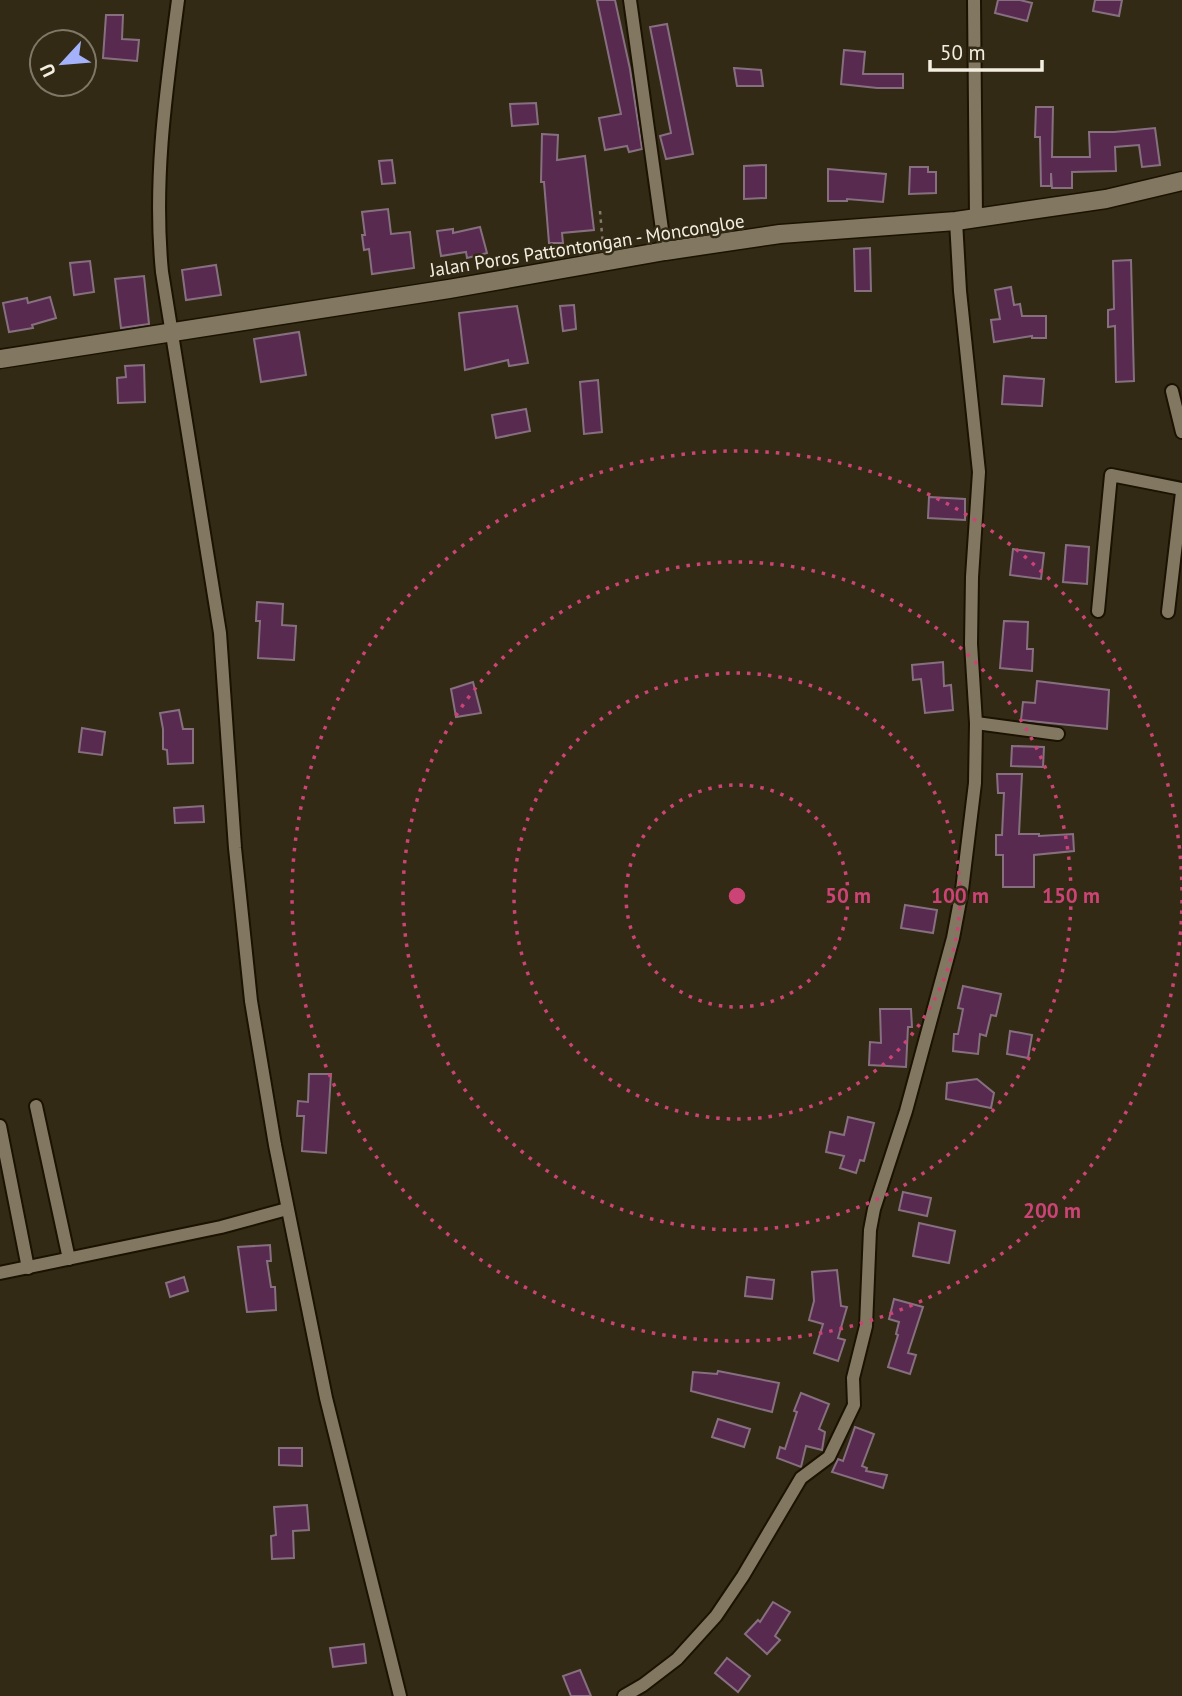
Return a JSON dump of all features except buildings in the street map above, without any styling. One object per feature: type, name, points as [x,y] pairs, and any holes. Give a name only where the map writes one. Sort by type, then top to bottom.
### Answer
[{"type":"street","points":[[178,0],[161,134],[158,234],[220,633],[235,848],[251,1001],[287,1209],[327,1398],[400,1696]]},
{"type":"street","points":[[630,0],[665,251]]},
{"type":"street","points":[[974,0],[976,217]]},
{"type":"street","name":"Jalan Poros Pattontongan - Moncongloe","points":[[0,359],[449,289],[665,251],[780,234],[956,220],[1106,199],[1182,181]]},
{"type":"street","points":[[624,1696],[677,1659],[716,1616],[801,1478],[829,1457],[855,1405],[853,1378],[866,1326],[870,1230],[874,1209],[906,1111],[953,938],[973,806],[976,723],[971,644],[979,472],[956,220]]},
{"type":"street","points":[[1172,391],[1182,432]]},
{"type":"street","points":[[1098,611],[1111,475],[1182,491],[1168,612]]},
{"type":"street","points":[[976,723],[1058,734]]},
{"type":"street","points":[[36,1106],[69,1259]]},
{"type":"street","points":[[0,1126],[28,1268]]},
{"type":"street","points":[[0,1273],[221,1227],[287,1209]]},
{"type":"path","points":[[600,211],[605,261]]}]
